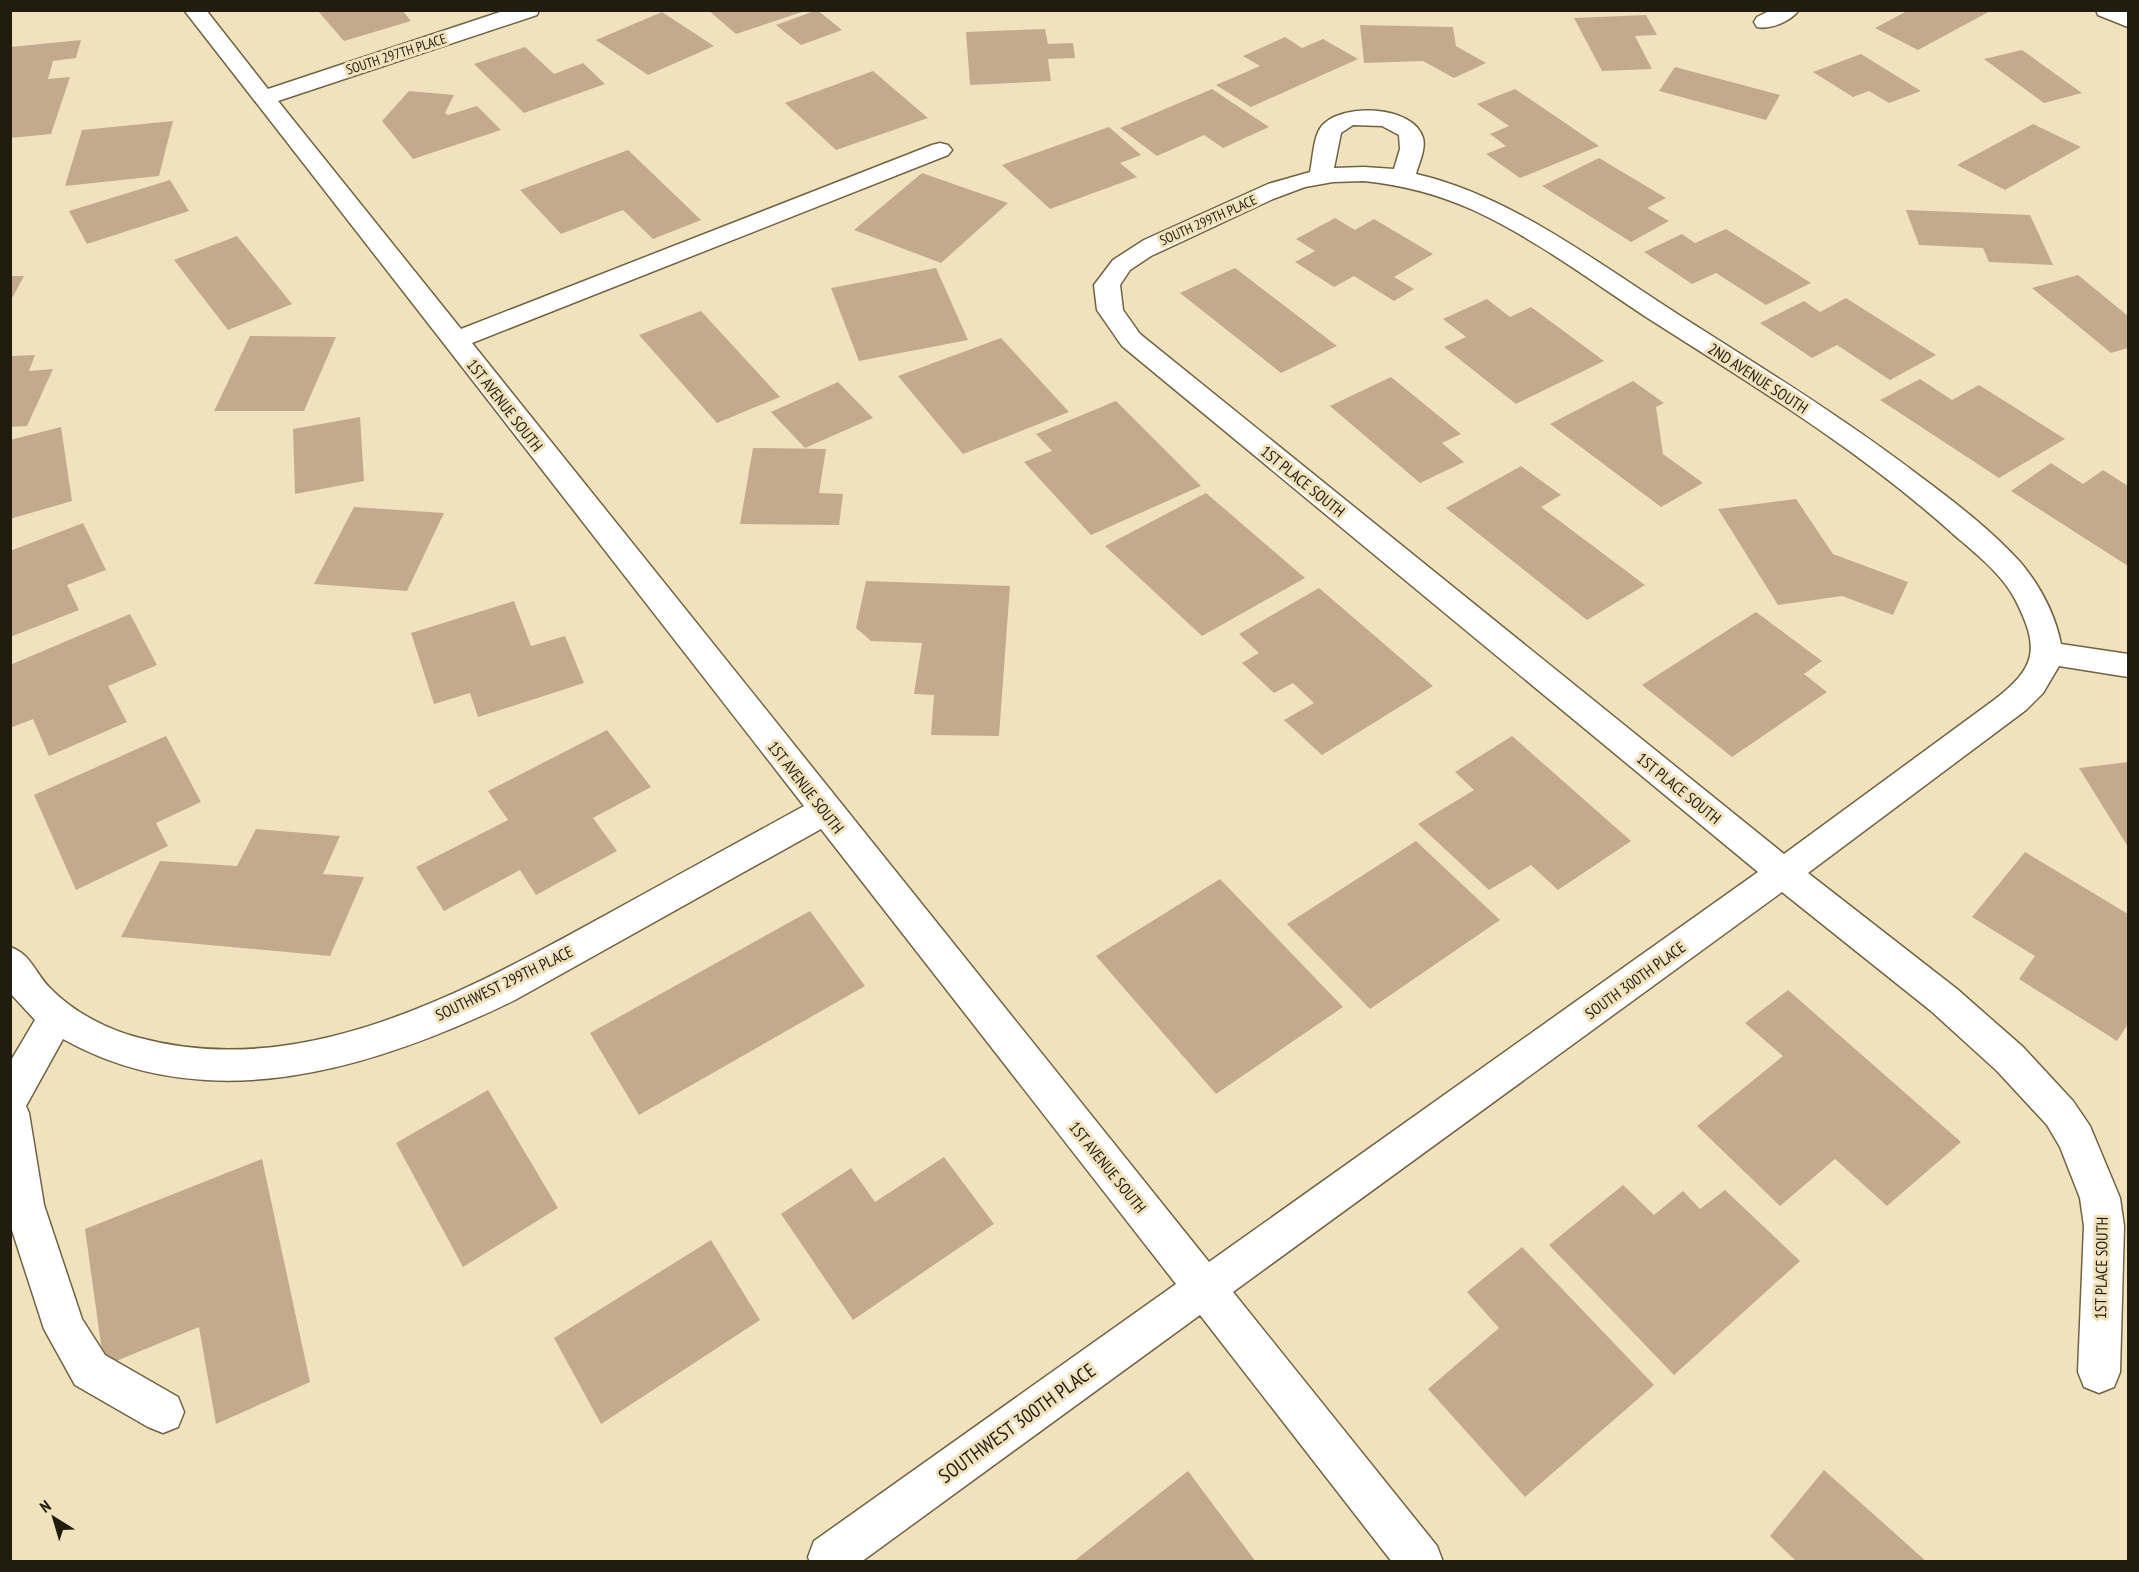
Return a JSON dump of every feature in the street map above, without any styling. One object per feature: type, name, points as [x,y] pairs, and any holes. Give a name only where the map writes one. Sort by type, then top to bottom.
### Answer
[{"type":"street","name":"1ST AVENUE SOUTH","points":[[194,10],[824,811],[1420,1562]]},
{"type":"street","name":"SOUTH 297TH PLACE","points":[[263,98],[529,10]]},
{"type":"street","points":[[1765,22],[1789,10]]},
{"type":"street","points":[[2106,10],[2128,21]]},
{"type":"street","points":[[1322,176],[1330,131],[1346,120],[1373,117],[1387,120],[1408,130],[1412,141],[1403,178]]},
{"type":"street","points":[[454,340],[940,150]]},
{"type":"street","name":"SOUTH 299TH PLACE","points":[[1107,285],[1122,264],[1149,247],[1280,188],[1322,176],[1375,174]]},
{"type":"street","name":"2ND AVENUE SOUTH","points":[[1375,174],[1431,184],[1460,195],[1515,222],[1796,402],[1914,484],[1989,549],[2021,583],[2037,613],[2046,653]]},
{"type":"street","name":"1ST PLACE SOUTH","points":[[1107,285],[1110,310],[1131,340],[1978,1030],[2010,1059],[2060,1113],[2076,1138],[2100,1198],[2104,1226],[2099,1372]]},
{"type":"street","points":[[2046,653],[2128,664]]},
{"type":"street","name":"SOUTH 300TH PLACE","points":[[1205,1289],[1783,873],[2020,696],[2036,680],[2043,668],[2046,653]]},
{"type":"street","name":"SOUTHWEST 299TH PLACE","points":[[10,962],[39,1000],[57,1016],[115,1047],[180,1064],[213,1066],[273,1063],[336,1051],[396,1033],[450,1012],[511,984],[824,811]]},
{"type":"street","points":[[10,1098],[57,1016]]},
{"type":"street","points":[[10,1113],[24,1205],[65,1329],[90,1370],[163,1412]]},
{"type":"street","name":"SOUTHWEST 300TH PLACE","points":[[830,1557],[1205,1289]]},
{"type":"building","points":[[317,10],[402,10],[411,21],[344,41]]},
{"type":"building","points":[[708,10],[805,10],[805,11],[736,34]]},
{"type":"building","points":[[817,10],[842,30],[801,45],[776,25]]},
{"type":"building","points":[[1909,10],[1992,10],[1918,50],[1875,28]]},
{"type":"building","points":[[662,12],[714,46],[648,75],[596,40]]},
{"type":"building","points":[[1646,15],[1657,35],[1635,36],[1652,69],[1602,71],[1574,18]]},
{"type":"building","points":[[1360,25],[1453,27],[1456,46],[1486,63],[1454,78],[1423,61],[1364,63]]},
{"type":"building","points":[[1045,29],[1048,44],[1073,43],[1075,58],[1048,59],[1051,81],[970,85],[966,32]]},
{"type":"building","points":[[1285,37],[1302,48],[1323,39],[1358,59],[1251,107],[1216,85],[1260,66],[1243,56]]},
{"type":"building","points":[[81,40],[76,58],[53,61],[48,79],[70,77],[51,134],[10,138],[10,47]]},
{"type":"building","points":[[525,47],[554,74],[583,63],[605,84],[524,113],[474,64]]},
{"type":"building","points":[[2022,50],[2082,93],[2044,103],[1984,59]]},
{"type":"building","points":[[1861,54],[1921,91],[1889,103],[1869,91],[1853,97],[1813,72]]},
{"type":"building","points":[[1675,67],[1780,95],[1766,120],[1659,91]]},
{"type":"building","points":[[873,71],[928,118],[836,150],[785,103]]},
{"type":"building","points":[[1212,89],[1269,127],[1223,148],[1204,135],[1157,156],[1120,128]]},
{"type":"building","points":[[1515,89],[1599,146],[1520,178],[1486,154],[1506,146],[1490,134],[1509,126],[1477,104]]},
{"type":"building","points":[[409,91],[454,95],[445,113],[448,115],[477,106],[501,130],[413,159],[382,121]]},
{"type":"building","points":[[173,121],[159,176],[65,186],[82,130]]},
{"type":"building","points":[[2033,124],[2081,147],[2005,190],[1957,165]]},
{"type":"building","points":[[1109,127],[1141,155],[1120,163],[1137,177],[1050,209],[1002,165]]},
{"type":"building","points":[[628,150],[701,220],[653,239],[623,210],[561,234],[520,190]]},
{"type":"building","points":[[1599,158],[1666,198],[1647,208],[1669,221],[1631,242],[1542,186]]},
{"type":"building","points":[[922,173],[1008,203],[941,263],[854,230]]},
{"type":"building","points":[[170,180],[189,211],[87,244],[69,211]]},
{"type":"building","points":[[1906,210],[2030,215],[2053,265],[1989,262],[1983,248],[1919,245]]},
{"type":"building","points":[[1335,218],[1355,230],[1374,219],[1433,254],[1394,277],[1414,289],[1394,301],[1354,276],[1334,287],[1295,262],[1315,251],[1296,239]]},
{"type":"building","points":[[1726,229],[1811,283],[1766,305],[1716,273],[1692,284],[1644,252],[1682,234],[1695,243]]},
{"type":"building","points":[[237,236],[292,304],[228,330],[174,260]]},
{"type":"building","points":[[936,268],[968,340],[859,361],[831,288]]},
{"type":"building","points":[[1235,268],[1337,346],[1281,373],[1180,293]]},
{"type":"building","points":[[2078,275],[2128,316],[2128,348],[2111,353],[2032,288]]},
{"type":"building","points":[[10,276],[24,276],[10,302]]},
{"type":"building","points":[[1846,298],[1936,355],[1890,380],[1837,345],[1812,358],[1760,323],[1804,301],[1820,312]]},
{"type":"building","points":[[1487,299],[1510,317],[1531,307],[1604,361],[1516,404],[1444,347],[1466,337],[1443,319]]},
{"type":"building","points":[[701,311],[780,397],[717,423],[639,335]]},
{"type":"building","points":[[250,336],[336,337],[304,411],[214,411]]},
{"type":"building","points":[[1001,338],[1069,412],[963,454],[898,376]]},
{"type":"building","points":[[35,355],[29,371],[53,369],[27,426],[10,427],[10,356]]},
{"type":"building","points":[[1391,377],[1461,434],[1442,443],[1464,462],[1420,483],[1330,406]]},
{"type":"building","points":[[1920,379],[1952,400],[1979,385],[2065,439],[1999,478],[1880,400]]},
{"type":"building","points":[[1633,381],[1664,403],[1656,407],[1663,454],[1703,483],[1661,507],[1550,424]]},
{"type":"building","points":[[838,382],[873,418],[805,448],[771,412]]},
{"type":"building","points":[[1116,401],[1201,486],[1091,535],[1024,462],[1052,451],[1036,434]]},
{"type":"building","points":[[360,417],[364,481],[295,494],[293,429]]},
{"type":"building","points":[[61,427],[72,501],[10,519],[10,440]]},
{"type":"building","points":[[753,448],[826,449],[819,493],[843,494],[839,525],[740,524]]},
{"type":"building","points":[[2051,463],[2083,484],[2103,470],[2128,486],[2128,566],[2011,491]]},
{"type":"building","points":[[1521,466],[1561,495],[1541,507],[1645,585],[1587,620],[1446,508]]},
{"type":"building","points":[[1206,493],[1305,578],[1202,636],[1105,546]]},
{"type":"building","points":[[1796,499],[1833,554],[1908,582],[1893,615],[1842,596],[1778,605],[1718,509]]},
{"type":"building","points":[[354,507],[444,513],[407,591],[314,584]]},
{"type":"building","points":[[83,523],[106,570],[67,585],[79,610],[10,637],[10,551]]},
{"type":"building","points":[[866,581],[1010,586],[999,736],[931,735],[934,695],[914,694],[922,643],[871,641],[856,628]]},
{"type":"building","points":[[1319,588],[1433,686],[1322,755],[1284,720],[1314,703],[1293,683],[1274,693],[1242,663],[1259,653],[1239,634]]},
{"type":"building","points":[[514,601],[531,646],[565,636],[584,683],[478,717],[470,693],[434,704],[411,633]]},
{"type":"building","points":[[1756,612],[1822,661],[1804,674],[1827,692],[1732,757],[1642,685]]},
{"type":"building","points":[[130,614],[157,665],[108,686],[127,722],[49,756],[33,719],[10,728],[10,665]]},
{"type":"building","points":[[607,730],[651,787],[593,818],[617,851],[536,895],[520,870],[444,911],[416,867],[508,820],[488,791]]},
{"type":"building","points":[[166,736],[201,802],[156,823],[168,846],[76,890],[34,795]]},
{"type":"building","points":[[1512,736],[1631,841],[1558,890],[1531,865],[1489,890],[1418,824],[1474,790],[1455,772]]},
{"type":"building","points":[[2128,762],[2128,847],[2079,768]]},
{"type":"building","points":[[256,829],[340,836],[323,874],[364,877],[330,956],[121,937],[160,861],[237,866]]},
{"type":"building","points":[[1416,841],[1500,920],[1370,1009],[1287,924]]},
{"type":"building","points":[[2025,852],[2128,914],[2128,1024],[2117,1041],[2019,979],[2035,956],[1972,917]]},
{"type":"building","points":[[1220,879],[1343,1007],[1216,1094],[1096,956]]},
{"type":"building","points":[[810,911],[865,986],[639,1115],[590,1033]]},
{"type":"building","points":[[1788,990],[1961,1142],[1887,1206],[1835,1159],[1780,1206],[1697,1126],[1783,1056],[1745,1023]]},
{"type":"building","points":[[488,1090],[558,1208],[463,1267],[396,1143]]},
{"type":"building","points":[[944,1157],[994,1224],[853,1320],[781,1214],[851,1168],[875,1202]]},
{"type":"building","points":[[262,1159],[310,1382],[216,1424],[199,1327],[104,1366],[85,1229]]},
{"type":"building","points":[[1623,1185],[1654,1215],[1683,1191],[1700,1209],[1725,1190],[1800,1261],[1674,1375],[1549,1245]]},
{"type":"building","points":[[711,1240],[760,1320],[601,1424],[554,1338]]},
{"type":"building","points":[[1522,1247],[1654,1385],[1525,1497],[1428,1389],[1499,1328],[1467,1292]]},
{"type":"building","points":[[1824,1470],[1927,1562],[1797,1562],[1770,1536]]},
{"type":"building","points":[[1188,1471],[1256,1562],[1073,1562]]}]
